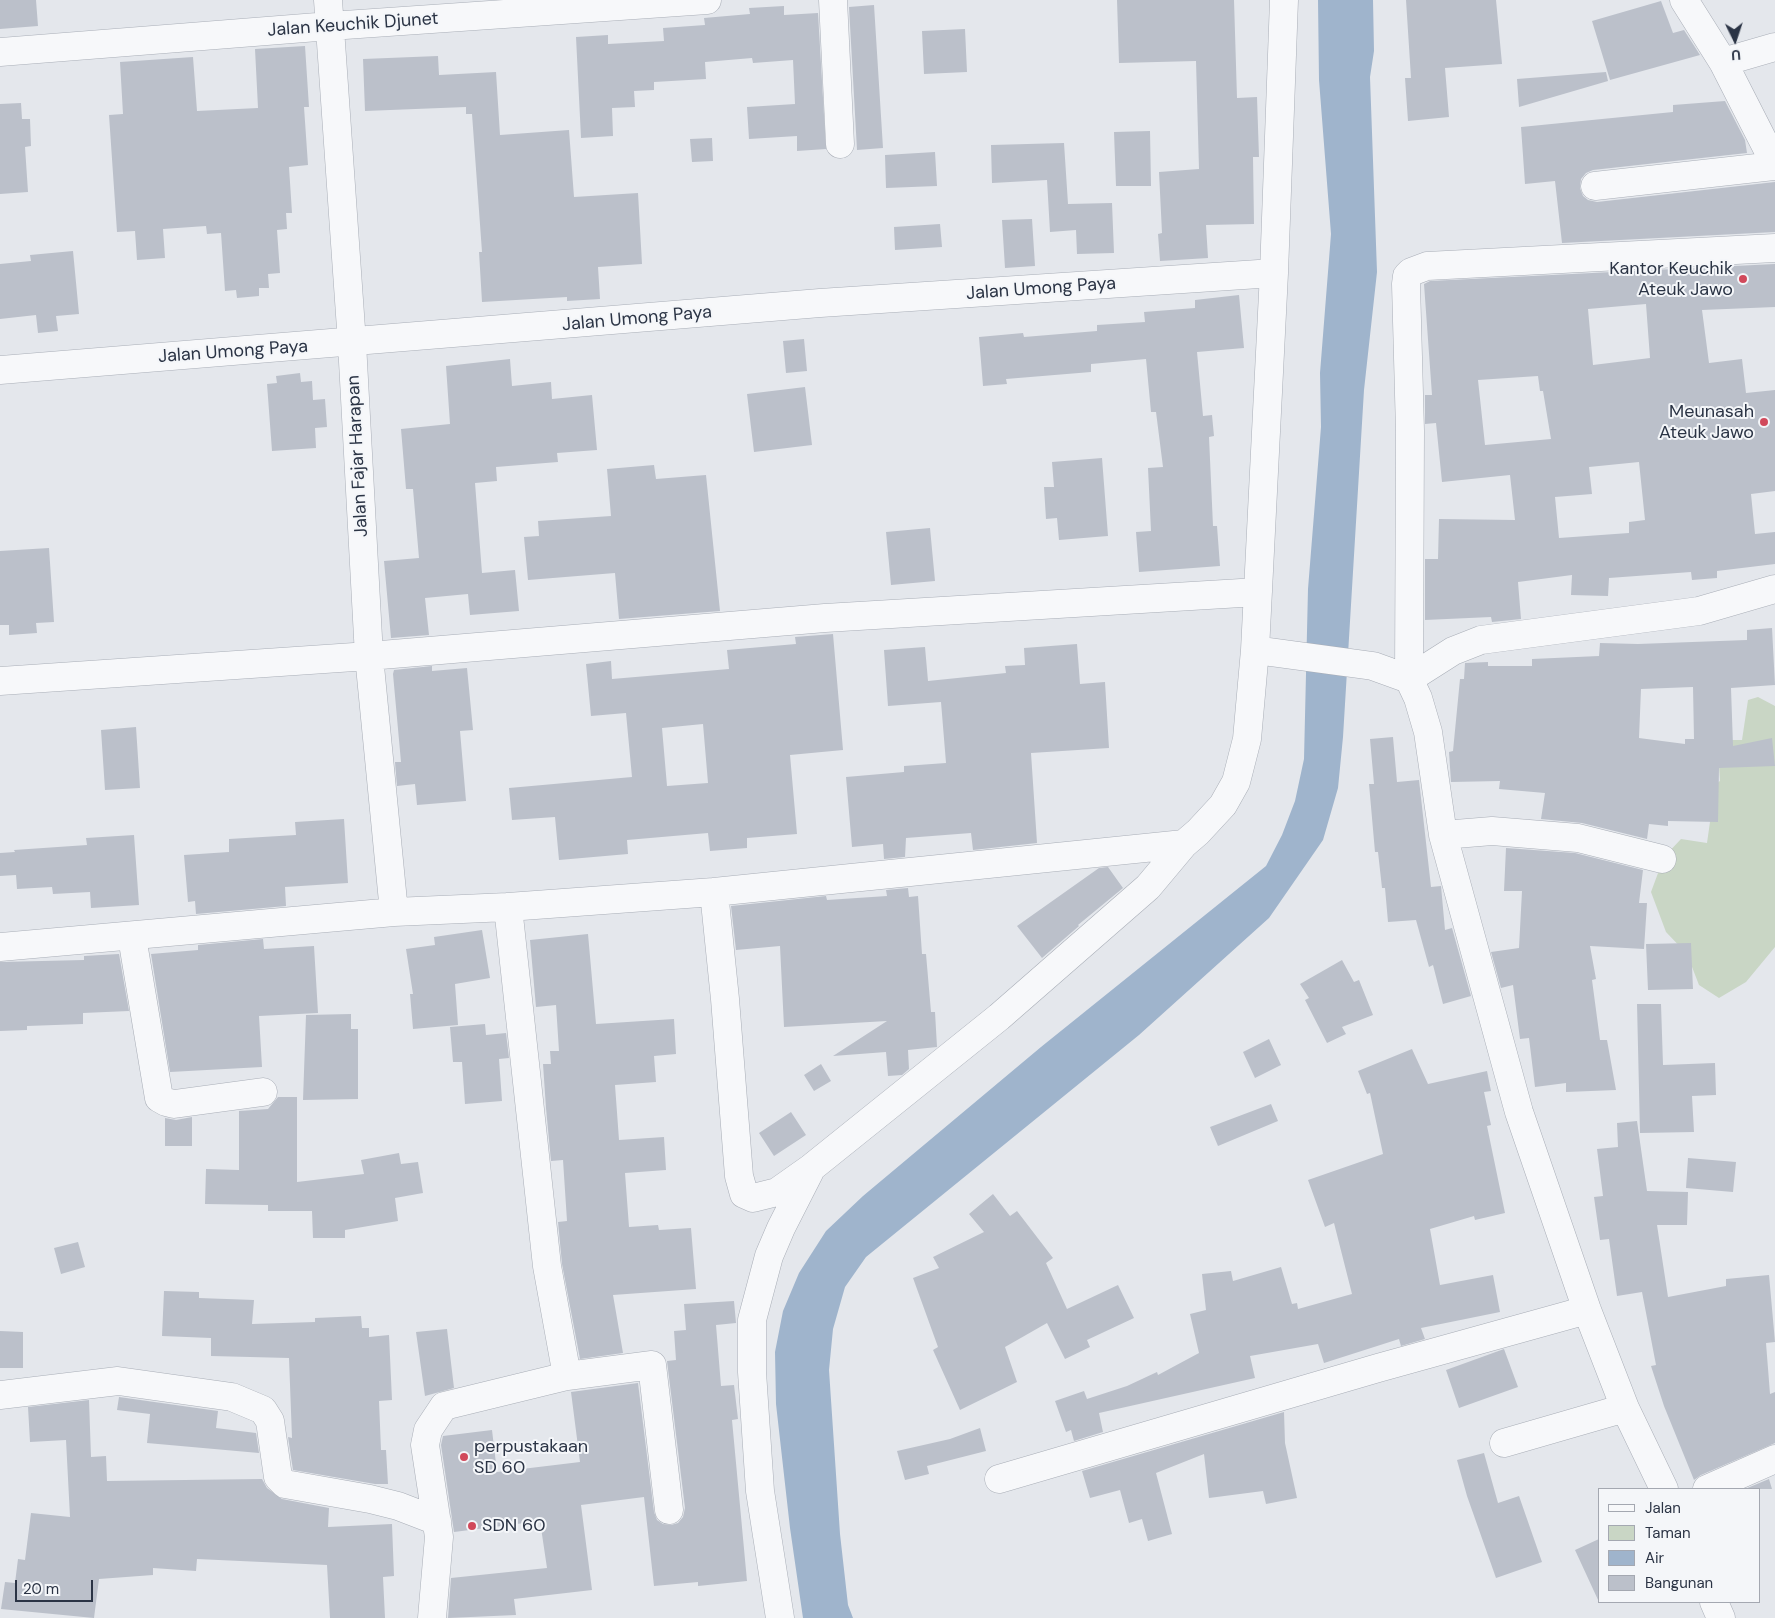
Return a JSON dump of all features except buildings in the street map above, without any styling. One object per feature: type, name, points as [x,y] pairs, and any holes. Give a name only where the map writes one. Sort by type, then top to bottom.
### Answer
[{"type":"street","name":"Jalan Keuchik Djunet","points":[[0,52],[329,13],[707,0]]},
{"type":"street","points":[[833,0],[840,144]]},
{"type":"street","points":[[714,892],[725,999],[740,1187],[744,1194],[752,1198],[763,1197],[777,1192],[811,1168],[999,1017],[1148,887],[1184,844],[1223,805],[1236,782],[1266,651],[1258,592],[1274,273],[1284,0]]},
{"type":"street","points":[[1595,186],[1775,165],[1723,62],[1684,0]]},
{"type":"street","name":"Jalan Fajar Harapan","points":[[329,13],[352,343],[369,656],[394,912]]},
{"type":"street","points":[[1723,62],[1775,47]]},
{"type":"street","points":[[1664,1488],[1625,1408],[1587,1310],[1519,1112],[1442,835],[1428,732],[1418,698],[1409,679],[1410,451],[1407,276],[1427,266],[1775,248]]},
{"type":"street","name":"Jalan Umong Paya","points":[[0,370],[352,343],[820,303],[1274,273]]},
{"type":"street","points":[[1409,679],[1453,651],[1481,640],[1699,611],[1775,589]]},
{"type":"street","points":[[0,681],[369,656],[825,618],[1258,592]]},
{"type":"street","points":[[1266,651],[1373,666],[1409,679]]},
{"type":"street","points":[[1442,835],[1492,831],[1578,838],[1662,859]]},
{"type":"street","points":[[0,947],[132,937],[394,912],[714,892],[1184,844]]},
{"type":"street","points":[[508,906],[547,1266],[567,1376]]},
{"type":"street","points":[[132,937],[158,1098],[174,1104],[263,1092]]},
{"type":"street","points":[[780,1618],[760,1491],[752,1372],[752,1320],[758,1293],[772,1249],[811,1168]]},
{"type":"street","points":[[999,1479],[1378,1368],[1587,1310]]},
{"type":"street","points":[[432,1618],[439,1538],[425,1435],[444,1406],[567,1376],[652,1365],[669,1510]]},
{"type":"street","points":[[0,1395],[118,1381],[212,1392],[232,1397],[263,1410],[270,1421],[278,1477],[285,1484],[370,1499],[398,1506],[437,1521]]},
{"type":"street","points":[[1504,1443],[1625,1408]]},
{"type":"street","points":[[1709,1488],[1775,1459]]},
{"type":"street","points":[[1714,1603],[1721,1618]]},
{"type":"green space","points":[[1758,697],[1775,706],[1775,947],[1746,982],[1719,998],[1699,985],[1687,954],[1666,932],[1651,892],[1664,857],[1681,839],[1707,843],[1710,822],[1701,793],[1720,781],[1718,749],[1724,740],[1742,740],[1748,700]]},
{"type":"water","points":[[1318,0],[1373,0],[1374,51],[1370,77],[1377,272],[1364,390],[1343,737],[1338,788],[1323,840],[1269,918],[1139,1035],[866,1257],[845,1287],[833,1329],[829,1370],[840,1534],[848,1605],[853,1618],[803,1618],[790,1528],[776,1404],[775,1352],[783,1311],[799,1273],[826,1231],[863,1196],[1041,1047],[1266,866],[1282,835],[1295,801],[1304,759],[1308,589],[1321,427],[1320,373],[1331,234],[1319,80]]},
{"type":"place","name":"Kantor Keuchik Ateuk Jawo","points":[[1743,279]]},
{"type":"place","name":"Meunasah Ateuk Jawo","points":[[1764,422]]},
{"type":"place","name":"perpustakaan SD 60","points":[[464,1457]]},
{"type":"place","name":"SDN 60","points":[[472,1526]]}]
